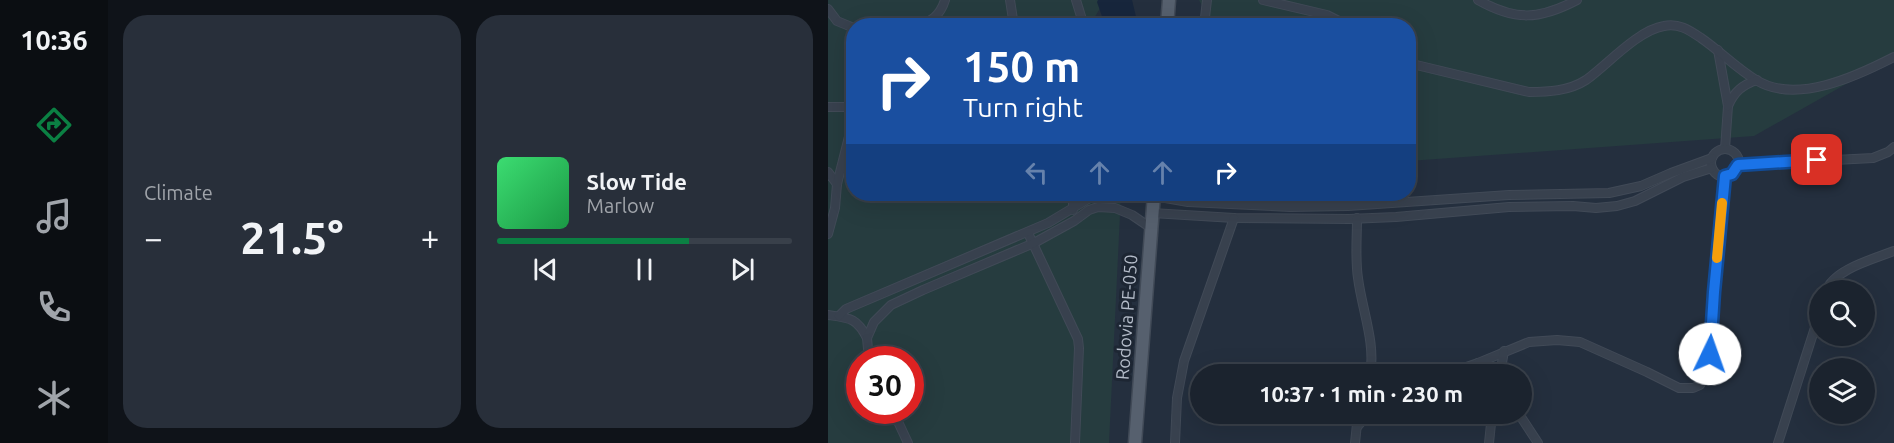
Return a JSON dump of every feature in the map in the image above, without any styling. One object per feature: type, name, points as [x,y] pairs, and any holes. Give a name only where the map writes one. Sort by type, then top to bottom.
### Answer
[{"type":"main road","points":[[1168,18],[1169,0]]},
{"type":"main road","name":"Rodovia PE-050","points":[[1135,443],[1153,201]]},
{"type":"street","points":[[934,18],[945,0]]},
{"type":"street","points":[[1010,0],[1013,18]]},
{"type":"street","points":[[1076,0],[1082,18]]},
{"type":"street","points":[[1205,18],[1207,0]]},
{"type":"street","points":[[1263,0],[1333,18]]},
{"type":"street","points":[[1478,0],[1505,13],[1518,15],[1546,12],[1577,0]]},
{"type":"street","points":[[828,9],[837,21],[846,25]]},
{"type":"street","points":[[1416,65],[1528,92],[1549,92],[1584,81],[1647,32],[1662,26],[1678,26],[1688,30],[1756,80],[1776,88],[1792,90],[1809,88],[1848,77],[1894,57]]},
{"type":"street","points":[[1718,50],[1728,106],[1725,149]]},
{"type":"street","points":[[1728,106],[1731,98],[1740,88],[1756,80]]},
{"type":"street","points":[[828,107],[846,107]]},
{"type":"street","points":[[1738,165],[1873,158],[1894,147]]},
{"type":"street","points":[[828,234],[846,149]]},
{"type":"street","points":[[1183,201],[1222,205],[1290,207],[1509,195],[1609,194],[1641,186],[1712,158],[1717,152],[1725,149],[1735,154],[1738,165],[1732,174],[1725,176],[1717,174],[1712,168],[1712,158]]},
{"type":"street","points":[[1152,213],[1221,218],[1357,218],[1396,217],[1509,207],[1596,208],[1635,201],[1683,177],[1712,168]]},
{"type":"street","points":[[828,172],[837,184]]},
{"type":"street","points":[[1475,364],[1529,342],[1557,340],[1580,342],[1679,388],[1693,388],[1700,385],[1708,372],[1725,176]]},
{"type":"street","points":[[1073,201],[1074,221]]},
{"type":"street","points":[[839,316],[846,309],[1028,232],[1085,201]]},
{"type":"street","points":[[1115,208],[1117,201]]},
{"type":"street","points":[[1355,201],[1357,267],[1361,300],[1369,334],[1370,364]]},
{"type":"street","points":[[1186,215],[1188,202]]},
{"type":"street","points":[[1221,218],[1222,205]]},
{"type":"street","points":[[1356,205],[1357,218]]},
{"type":"street","points":[[867,338],[874,322],[891,306],[1034,243],[1089,210],[1098,207],[1115,208],[1132,215],[1151,228]]},
{"type":"street","points":[[1175,443],[1177,398],[1184,361],[1234,218]]},
{"type":"street","points":[[1028,232],[1077,339],[1079,348],[1075,443]]},
{"type":"street","points":[[1833,280],[1860,264],[1894,251]]},
{"type":"street","points":[[964,259],[969,271]]},
{"type":"street","points":[[828,315],[854,319],[861,326],[867,338],[868,346]]},
{"type":"street","points":[[1778,443],[1809,346]]},
{"type":"street","points":[[1502,364],[1504,351]]},
{"type":"street","points":[[899,424],[908,443]]},
{"type":"street","points":[[1355,443],[1357,424]]},
{"type":"street","points":[[1356,429],[1360,424]]},
{"type":"street","points":[[1489,443],[1491,424]]},
{"type":"street","points":[[1526,424],[1538,443]]},
{"type":"green space","points":[[828,0],[1105,0],[1094,18],[846,18],[846,201],[1121,201],[1109,443],[828,443]]},
{"type":"green space","points":[[1199,0],[1894,0],[1894,57],[1754,136],[1416,160],[1416,18],[1208,18]]},
{"type":"water","points":[[1098,0],[1132,0],[1136,18],[1103,18]]},
{"type":"slow traffic","points":[[1717,258],[1722,203]]},
{"type":"route","points":[[1710,354],[1725,176],[1735,172],[1738,165],[1817,160]]}]
